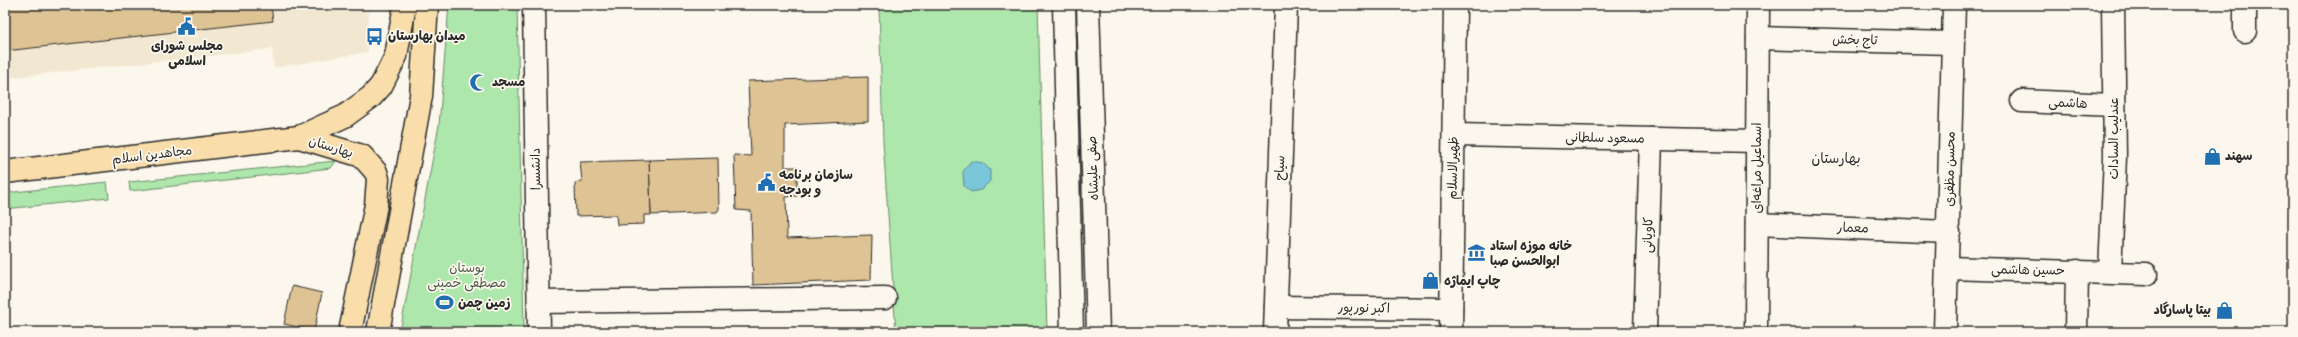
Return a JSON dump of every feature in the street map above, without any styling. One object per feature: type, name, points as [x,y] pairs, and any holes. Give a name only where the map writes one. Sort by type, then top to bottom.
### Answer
[{"type":"main road","name":"بهارستان","points":[[299,137],[345,116],[359,107],[381,86],[396,56],[405,5]]},
{"type":"main road","points":[[378,332],[421,96],[427,5]]},
{"type":"main road","name":"بهارستان","points":[[299,137],[362,156],[376,172],[378,179],[376,205],[350,332]]},
{"type":"main road","name":"مجاهدین اسلام","points":[[5,172],[299,137]]},
{"type":"street","name":"دانشسرا","points":[[534,5],[539,332]]},
{"type":"street","name":"صفی علیشاه","points":[[1064,5],[1072,332]]},
{"type":"street","name":"صفی علیشاه","points":[[1088,5],[1098,332]]},
{"type":"street","name":"سیاح","points":[[1275,332],[1286,5]]},
{"type":"street","name":"ظهیرالاسلام","points":[[1451,332],[1455,5]]},
{"type":"street","name":"اسماعیل مراغه‌ای","points":[[1756,332],[1758,5]]},
{"type":"street","name":"محسن مظفری","points":[[1945,332],[1949,232],[1954,5]]},
{"type":"street","name":"عندلیب السادات","points":[[2110,272],[2115,157],[2113,105],[2113,5]]},
{"type":"street","points":[[2245,5],[2245,31]]},
{"type":"street","name":"تاج بخش","points":[[1758,38],[1952,43]]},
{"type":"street","name":"هاشمی","points":[[2022,101],[2113,105]]},
{"type":"street","name":"مسعود سلطانی","points":[[1454,135],[1757,141]]},
{"type":"street","name":"کاویانی","points":[[1645,332],[1651,139]]},
{"type":"street","name":"معمار","points":[[1757,224],[1949,232]]},
{"type":"street","name":"حسین هاشمی","points":[[1947,268],[2146,274]]},
{"type":"street","points":[[2076,332],[2078,271]]},
{"type":"street","points":[[538,302],[885,298]]},
{"type":"street","name":"اکبر نورپور","points":[[1276,307],[1452,309]]},
{"type":"shaded area","name":"مجلس شورای اسلامی","points":[[5,5],[369,5],[368,52],[274,68],[272,49],[5,78]]},
{"type":"green space","name":"بوستان مصطفی خمینی","points":[[449,5],[517,5],[524,332],[400,332],[439,125]]},
{"type":"green space","points":[[879,5],[1038,5],[1047,332],[896,332],[883,141]]},
{"type":"green space","points":[[336,161],[331,168],[130,191],[129,182]]},
{"type":"green space","points":[[107,182],[109,198],[5,209],[5,193]]},
{"type":"water","points":[[971,161],[983,163],[990,170],[990,181],[981,190],[971,192],[964,186],[963,172]]},
{"type":"building","points":[[5,5],[271,5],[273,21],[5,51]]},
{"type":"building","name":"سازمان برنامه و بودجه","points":[[868,77],[868,121],[785,125],[785,167],[797,167],[797,196],[786,197],[787,238],[872,235],[871,280],[753,285],[751,211],[736,210],[734,155],[751,156],[748,81]]},
{"type":"building","points":[[718,158],[719,209],[717,212],[651,215],[649,160]]},
{"type":"building","points":[[649,160],[651,215],[644,215],[644,224],[617,225],[616,215],[576,216],[575,183],[582,181],[580,162]]},
{"type":"building","points":[[292,286],[322,293],[314,331],[284,324]]},
{"type":"place","name":"مجلس شورای اسلامی","points":[[187,27]]},
{"type":"place","name":"میدان بهارستان","points":[[375,36]]},
{"type":"place","name":"مسجد","points":[[479,82]]},
{"type":"place","name":"سهند","points":[[2212,156]]},
{"type":"place","name":"سازمان برنامه و بودجه","points":[[766,182]]},
{"type":"place","name":"خانه موزه استاد ابوالحسن صبا","points":[[1477,253]]},
{"type":"place","name":"چاپ ایماژه","points":[[1431,281]]},
{"type":"place","name":"زمین چمن","points":[[445,303]]},
{"type":"place","name":"بیتا پاسارگاد","points":[[2224,310]]},
{"type":"district","name":"بهارستان","points":[[1836,158]]}]
